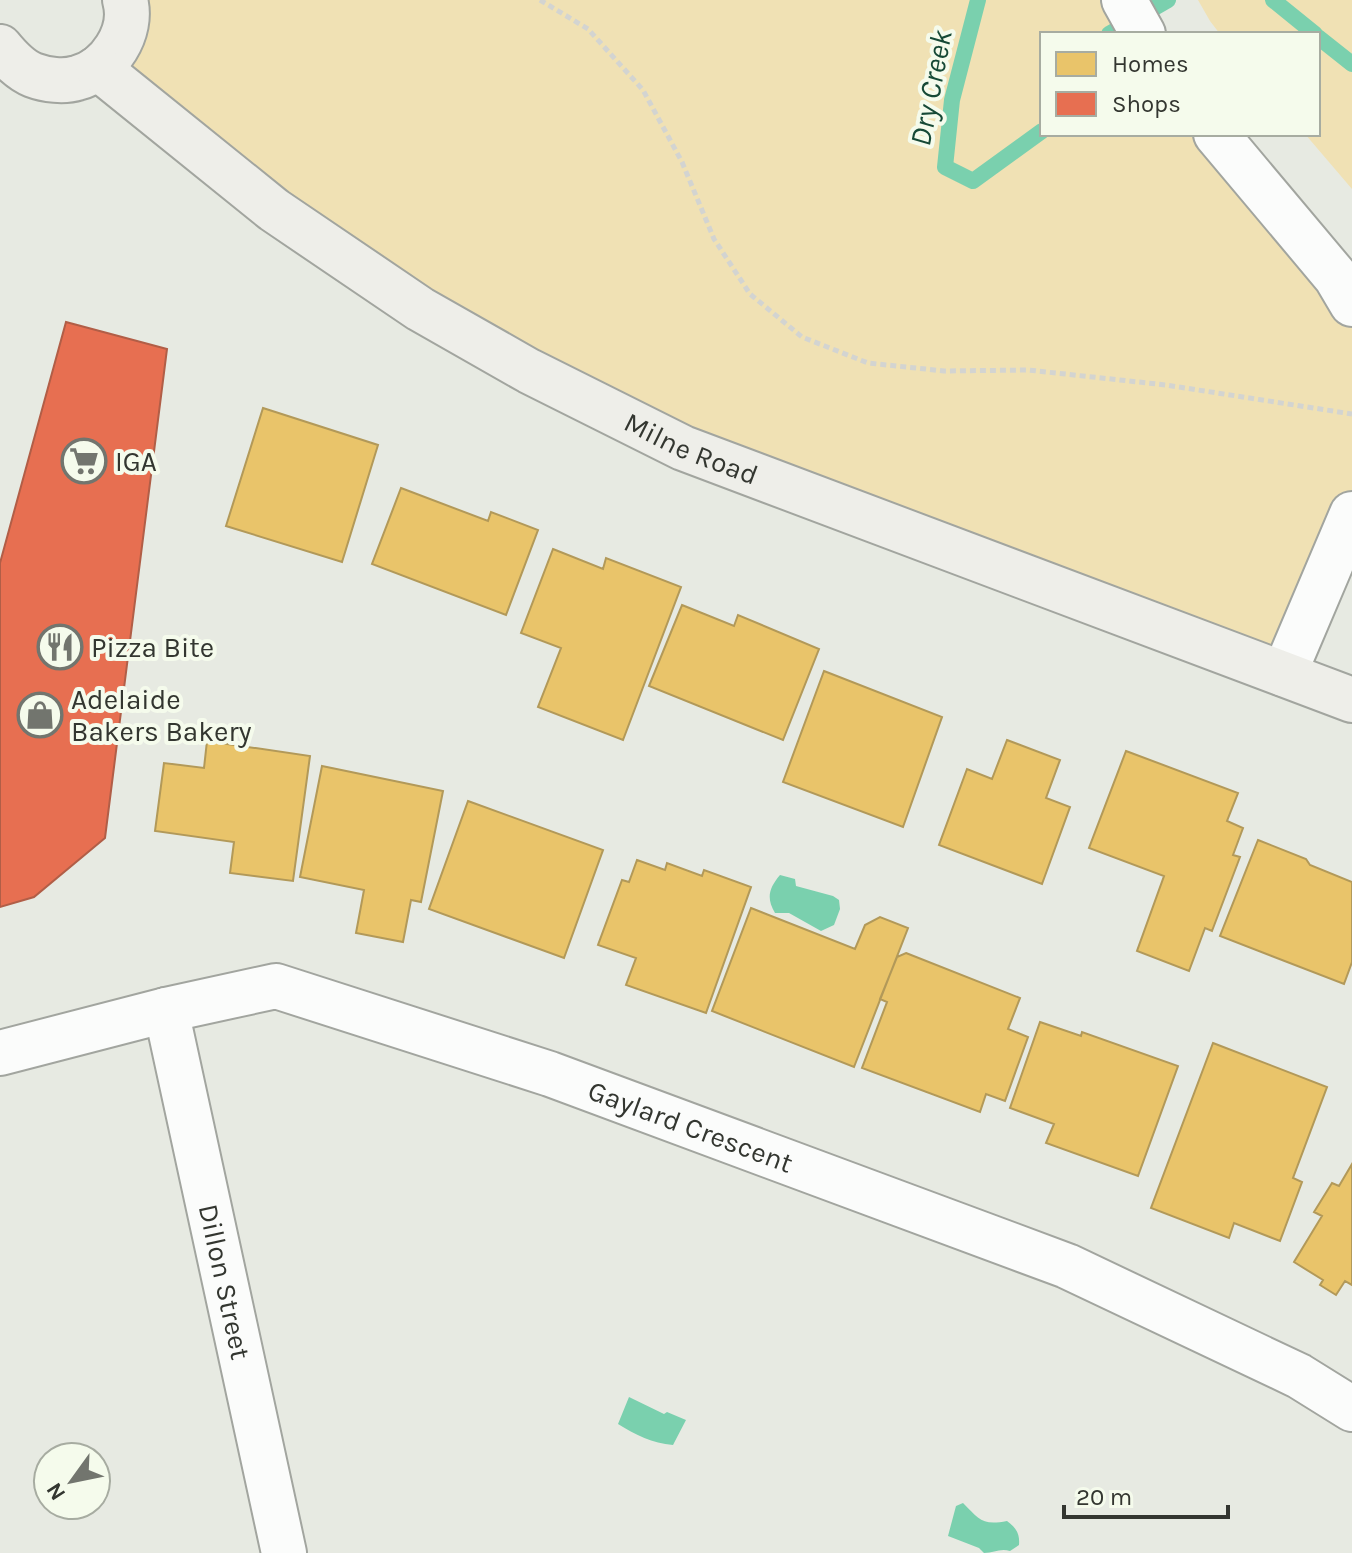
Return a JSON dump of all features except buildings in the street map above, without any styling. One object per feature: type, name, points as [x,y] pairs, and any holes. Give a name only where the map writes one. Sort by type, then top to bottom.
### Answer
[{"type":"main road","points":[[4,62],[32,75],[55,80],[77,78],[98,68],[115,51],[125,30],[125,0]]},
{"type":"main road","name":"Milne Road","points":[[98,68],[274,210],[420,309],[529,371],[683,448],[1352,700]]},
{"type":"street","points":[[1124,0],[1142,32]]},
{"type":"street","points":[[1218,136],[1336,277],[1352,304]]},
{"type":"street","points":[[1284,674],[1352,514]]},
{"type":"street","name":"Gaylard Crescent","points":[[0,1053],[166,1010],[276,986],[550,1074],[1067,1266],[1299,1376],[1352,1409]]},
{"type":"street","name":"Dillon Street","points":[[166,1010],[284,1553]]},
{"type":"path","points":[[540,0],[588,29],[643,90],[682,162],[721,250],[750,294],[802,337],[868,363],[944,371],[1028,370],[1166,385],[1352,414]]},
{"type":"shaded area","points":[[125,0],[1124,0],[1142,32],[1040,32],[1040,136],[1218,136],[1352,304],[1352,514],[1284,674],[683,448],[274,210],[115,51]]},
{"type":"shaded area","points":[[1198,0],[1352,0],[1352,189],[1307,136],[1320,136],[1320,32],[1218,32]]},
{"type":"shaded area","points":[[780,875],[795,879],[796,886],[839,900],[840,909],[834,925],[821,931],[789,913],[775,913],[770,903],[770,893]]},
{"type":"shaded area","points":[[629,1397],[664,1414],[667,1412],[686,1420],[673,1445],[644,1438],[618,1424]]},
{"type":"shaded area","points":[[963,1503],[982,1520],[992,1523],[1007,1521],[1017,1531],[1019,1545],[1010,1551],[984,1553],[948,1536],[956,1506]]},
{"type":"waterway","name":"Dry Creek","points":[[978,0],[952,100],[945,167],[973,181],[1040,132]]},
{"type":"waterway","name":"Dry Creek","points":[[1112,32],[1168,0]]},
{"type":"waterway","name":"Dry Creek","points":[[1273,0],[1313,32]]},
{"type":"waterway","name":"Dry Creek","points":[[1320,39],[1352,64]]},
{"type":"place","name":"IGA","points":[[84,461]]},
{"type":"place","name":"Pizza Bite","points":[[60,647]]},
{"type":"place","name":"Adelaide Bakers Bakery","points":[[40,715]]}]
